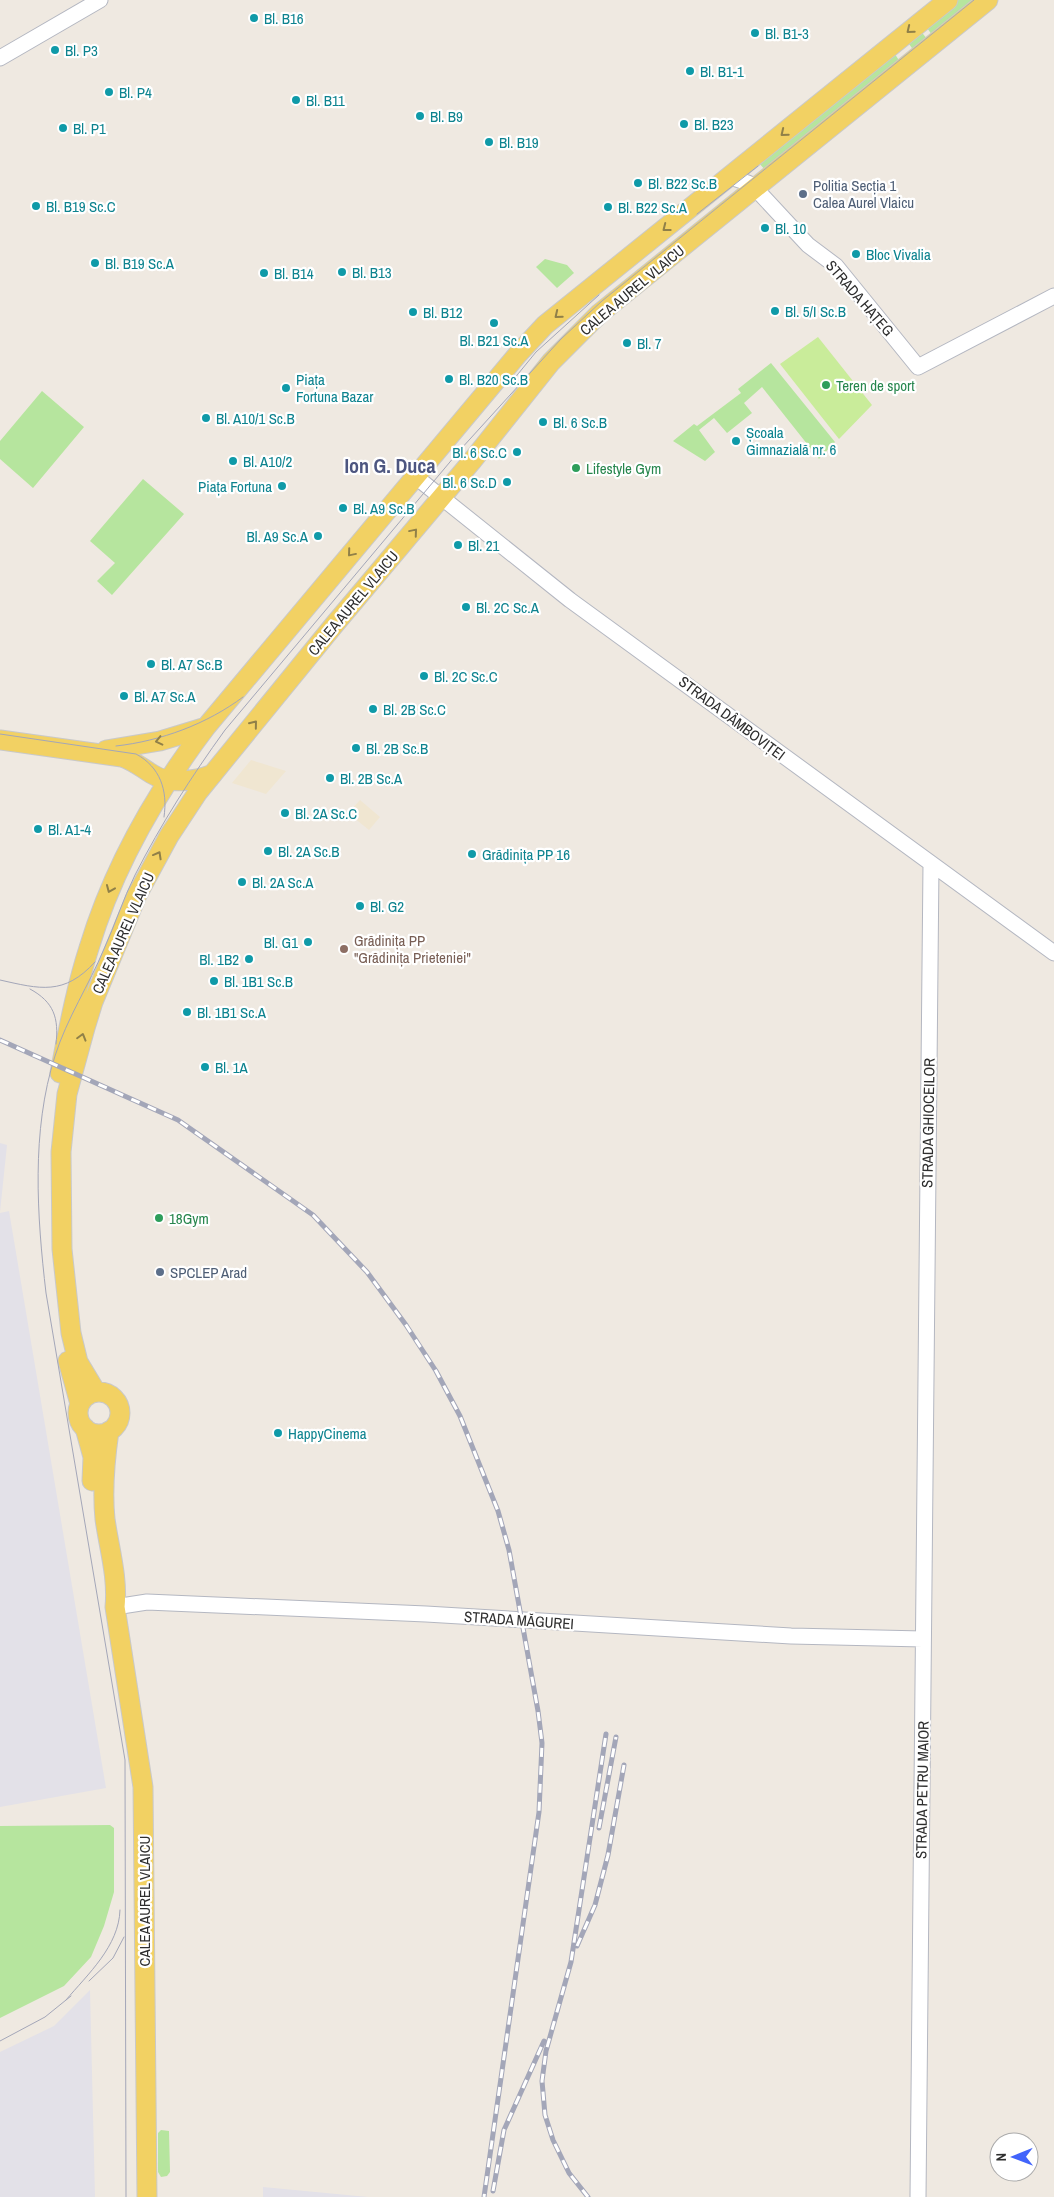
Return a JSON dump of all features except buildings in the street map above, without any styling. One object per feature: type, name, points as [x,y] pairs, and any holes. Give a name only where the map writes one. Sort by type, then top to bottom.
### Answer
[{"type":"main road","name":"CALEA AUREL VLAICU","points":[[115,1607],[108,1600],[96,1538],[92,1503],[93,1457],[85,1428],[78,1414],[80,1404],[62,1342],[51,1262],[48,1183],[52,1112],[85,961],[117,873],[169,780],[206,727],[518,354],[545,325],[948,0]]},
{"type":"main road","name":"CALEA AUREL VLAICU","points":[[147,2197],[143,1787],[115,1607],[116,1589],[104,1506],[109,1431],[119,1418],[119,1407],[110,1395],[96,1392],[78,1362],[64,1277],[60,1181],[67,1094],[93,1002],[138,895],[169,836],[213,774],[442,498],[551,362],[599,314],[988,0]]},
{"type":"main road","points":[[95,752],[160,741],[206,727]]},
{"type":"main road","points":[[0,740],[95,752],[133,761],[152,774],[169,780],[196,779],[213,774]]},
{"type":"main road","points":[[80,1404],[86,1396],[96,1392]]},
{"type":"main road","points":[[85,1428],[96,1433],[109,1431]]},
{"type":"street","points":[[0,58],[100,0]]},
{"type":"street","name":"STRADA HAȚEG","points":[[730,177],[756,188],[808,245],[836,266],[918,367],[1054,296]]},
{"type":"street","name":"STRADA DÂMBOVIȚEI","points":[[416,476],[570,600],[1054,953]]},
{"type":"street","name":"STRADA GHIOCEILOR","points":[[925,1383],[931,864]]},
{"type":"street","name":"STRADA PETRU MAIOR","points":[[918,2197],[925,1383]]},
{"type":"street","name":"STRADA MĂGUREI","points":[[115,1607],[147,1602],[426,1614],[791,1636],[924,1639]]},
{"type":"shaded area","points":[[251,760],[286,771],[266,794],[232,783]]},
{"type":"shaded area","points":[[360,800],[380,817],[369,830],[348,813]]},
{"type":"shaded area","points":[[0,1143],[7,1145],[0,1212]]},
{"type":"shaded area","points":[[9,1211],[106,1788],[0,1807],[0,1213]]},
{"type":"shaded area","points":[[90,1990],[95,2197],[0,2197],[0,2052],[54,2026]]},
{"type":"shaded area","points":[[263,2187],[368,2197],[263,2197]]},
{"type":"green space","points":[[956,0],[976,0],[932,35],[925,25]]},
{"type":"green space","points":[[920,30],[927,39],[914,51],[907,41]]},
{"type":"green space","points":[[893,51],[900,62],[766,171],[758,162]]},
{"type":"green space","points":[[545,259],[567,265],[574,273],[557,288],[536,267]]},
{"type":"green space","name":"Teren de sport","points":[[818,337],[872,405],[839,439],[780,364]]},
{"type":"green space","points":[[771,363],[835,442],[819,459],[762,387],[744,403],[752,413],[727,433],[714,418],[699,430],[715,452],[705,461],[673,441],[694,424],[697,426],[741,393],[738,389]]},
{"type":"green space","points":[[42,391],[84,427],[33,488],[0,459],[0,441]]},
{"type":"green space","points":[[143,479],[184,514],[112,595],[97,581],[115,563],[90,541]]},
{"type":"green space","points":[[110,1825],[114,1828],[114,1892],[104,1926],[91,1957],[64,1986],[0,2018],[0,1826]]},
{"type":"green space","points":[[161,2130],[169,2131],[170,2172],[167,2176],[161,2177],[158,2172],[158,2133]]},
{"type":"tram line","points":[[126,2197],[125,1760],[46,1293],[40,1234],[38,1174],[42,1114],[47,1085],[60,1042],[108,940],[135,875],[166,819],[200,765],[225,730],[460,450],[561,339],[602,301],[974,0]]},
{"type":"tram line","points":[[697,214],[758,166]]},
{"type":"tram line","points":[[509,385],[536,352],[599,295]]},
{"type":"tram line","points":[[116,746],[150,740],[183,730],[229,707],[243,697]]},
{"type":"tram line","points":[[0,734],[136,754],[151,766],[160,780],[165,798],[164,817]]},
{"type":"tram line","points":[[0,980],[39,987],[62,985],[84,973],[95,962]]},
{"type":"tram line","points":[[30,989],[45,999],[50,1005],[57,1026],[56,1044]]},
{"type":"tram line","points":[[66,2000],[101,1959],[114,1936],[120,1910]]},
{"type":"tram line","points":[[89,1981],[113,1958],[124,1937]]},
{"type":"tram line","points":[[0,2041],[45,2017],[71,1996]]},
{"type":"railway","points":[[0,1040],[178,1120],[313,1215],[367,1272],[406,1325],[436,1371],[460,1416],[498,1511],[509,1550],[542,1743],[539,1812],[484,2197]]},
{"type":"railway","points":[[588,2197],[569,2173],[553,2140],[545,2115],[542,2081],[546,2051],[571,1962],[606,1734]]},
{"type":"railway","points":[[599,1828],[616,1737]]},
{"type":"railway","points":[[577,1946],[595,1905],[608,1855],[624,1765]]},
{"type":"railway","points":[[493,2191],[504,2130],[544,2041]]},
{"type":"place","name":"Bl. B16","points":[[254,18]]},
{"type":"place","name":"Bl. B1-3","points":[[755,33]]},
{"type":"place","name":"Bl. P3","points":[[55,50]]},
{"type":"place","name":"Bl. B1-1","points":[[690,71]]},
{"type":"place","name":"Bl. P4","points":[[109,92]]},
{"type":"place","name":"Bl. B11","points":[[296,100]]},
{"type":"place","name":"Bl. B9","points":[[420,116]]},
{"type":"place","name":"Bl. B23","points":[[684,124]]},
{"type":"place","name":"Bl. P1","points":[[63,128]]},
{"type":"place","name":"Bl. B19","points":[[489,142]]},
{"type":"place","name":"Bl. B22 Sc.B","points":[[638,183]]},
{"type":"place","name":"Politia Secția 1 Calea Aurel Vlaicu","points":[[803,194]]},
{"type":"place","name":"Bl. B19 Sc.C","points":[[36,206]]},
{"type":"place","name":"Bl. B22 Sc.A","points":[[608,207]]},
{"type":"place","name":"Bl. 10","points":[[765,228]]},
{"type":"place","name":"Bloc Vivalia","points":[[856,254]]},
{"type":"place","name":"Bl. B19 Sc.A","points":[[95,263]]},
{"type":"place","name":"Bl. B13","points":[[342,272]]},
{"type":"place","name":"Bl. B14","points":[[264,273]]},
{"type":"place","name":"Bl. 5/I Sc.B","points":[[775,311]]},
{"type":"place","name":"Bl. B12","points":[[413,312]]},
{"type":"place","name":"Bl. B21 Sc.A","points":[[494,323]]},
{"type":"place","name":"Bl. 7","points":[[627,343]]},
{"type":"place","name":"Bl. B20 Sc.B","points":[[449,379]]},
{"type":"place","name":"Teren de sport","points":[[826,385]]},
{"type":"place","name":"Piața Fortuna Bazar","points":[[286,388]]},
{"type":"place","name":"Bl. A10/1 Sc.B","points":[[206,418]]},
{"type":"place","name":"Bl. 6 Sc.B","points":[[543,422]]},
{"type":"place","name":"Școala Gimnazială nr. 6","points":[[736,441]]},
{"type":"place","name":"Bl. 6 Sc.C","points":[[517,452]]},
{"type":"place","name":"Bl. A10/2","points":[[233,461]]},
{"type":"place","name":"Lifestyle Gym","points":[[576,468]]},
{"type":"place","name":"Bl. 6 Sc.D","points":[[507,482]]},
{"type":"place","name":"Piața Fortuna","points":[[282,486]]},
{"type":"place","name":"Bl. A9 Sc.B","points":[[343,508]]},
{"type":"place","name":"Bl. A9 Sc.A","points":[[318,536]]},
{"type":"place","name":"Bl. 21","points":[[458,545]]},
{"type":"place","name":"Bl. 2C Sc.A","points":[[466,607]]},
{"type":"place","name":"Bl. A7 Sc.B","points":[[151,664]]},
{"type":"place","name":"Bl. 2C Sc.C","points":[[424,676]]},
{"type":"place","name":"Bl. A7 Sc.A","points":[[124,696]]},
{"type":"place","name":"Bl. 2B Sc.C","points":[[373,709]]},
{"type":"place","name":"Bl. 2B Sc.B","points":[[356,748]]},
{"type":"place","name":"Bl. 2B Sc.A","points":[[330,778]]},
{"type":"place","name":"Bl. 2A Sc.C","points":[[285,813]]},
{"type":"place","name":"Bl. A1-4","points":[[38,829]]},
{"type":"place","name":"Bl. 2A Sc.B","points":[[268,851]]},
{"type":"place","name":"Grădinița PP 16","points":[[472,854]]},
{"type":"place","name":"Bl. 2A Sc.A","points":[[242,882]]},
{"type":"place","name":"Bl. G2","points":[[360,906]]},
{"type":"place","name":"Bl. G1","points":[[308,942]]},
{"type":"place","name":"Grădinița PP \"Grădinița Prieteniei\"","points":[[344,949]]},
{"type":"place","name":"Bl. 1B2","points":[[249,959]]},
{"type":"place","name":"Bl. 1B1 Sc.B","points":[[214,981]]},
{"type":"place","name":"Bl. 1B1 Sc.A","points":[[187,1012]]},
{"type":"place","name":"Bl. 1A","points":[[205,1067]]},
{"type":"place","name":"18Gym","points":[[159,1218]]},
{"type":"place","name":"SPCLEP Arad","points":[[160,1272]]},
{"type":"place","name":"HappyCinema","points":[[278,1433]]},
{"type":"district","name":"Ion G. Duca","points":[[390,465]]}]
